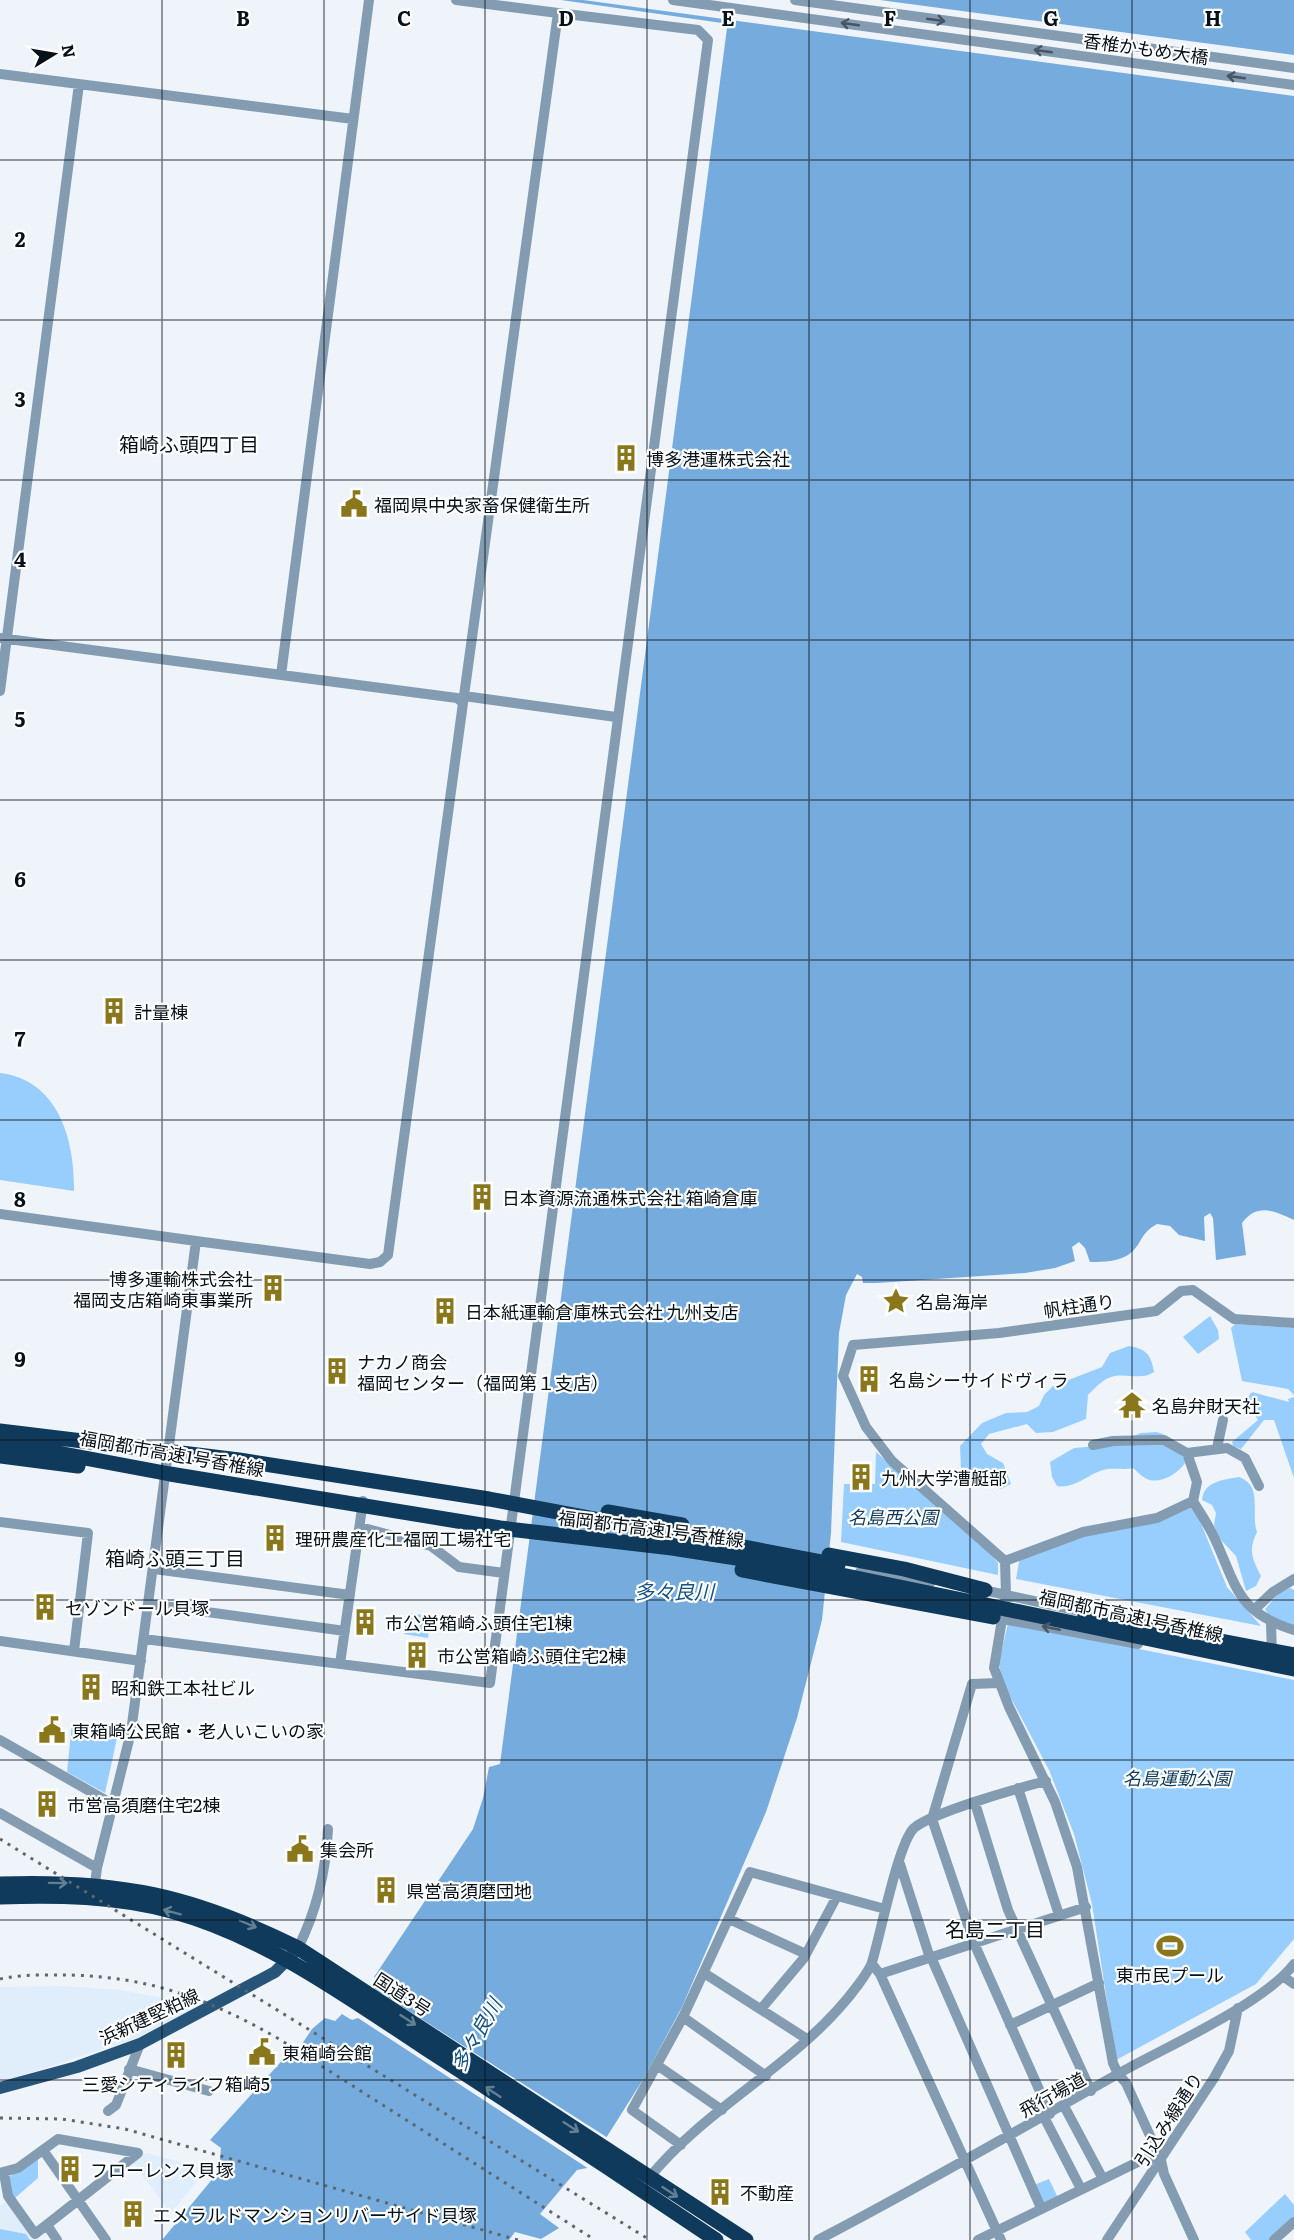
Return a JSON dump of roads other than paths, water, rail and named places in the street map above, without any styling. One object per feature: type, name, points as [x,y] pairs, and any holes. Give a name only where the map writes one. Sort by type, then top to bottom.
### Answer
[{"type":"highway","name":"福岡都市高速1号香椎線","points":[[0,1429],[239,1460],[489,1499],[1294,1655]]},
{"type":"highway","name":"福岡都市高速1号香椎線","points":[[0,1445],[519,1531],[672,1548],[837,1574],[1294,1669]]},
{"type":"highway","points":[[0,1445],[83,1455],[118,1446]]},
{"type":"highway","points":[[0,1456],[233,1485]]},
{"type":"highway","points":[[489,1499],[555,1502],[839,1573],[997,1618]]},
{"type":"highway","points":[[519,1531],[839,1573],[913,1571],[985,1590]]},
{"type":"highway","name":"国道3号","points":[[0,1884],[172,1897],[213,1909],[298,1948],[357,1995],[599,2153],[716,2240]]},
{"type":"highway","name":"国道3号","points":[[0,1897],[94,1891],[171,1911],[203,1922],[357,1995]]},
{"type":"highway","name":"国道3号","points":[[599,2153],[649,2178],[746,2240]]},
{"type":"main road","name":"浜新建堅粕線","points":[[0,2088],[77,2067],[140,2044],[239,1993],[288,1963],[298,1948]]},
{"type":"street","points":[[281,675],[369,0]]},
{"type":"street","points":[[144,1639],[490,1683],[616,717],[708,40],[698,30],[456,0]]},
{"type":"street","name":"香椎かもめ大橋","points":[[673,0],[1294,85]]},
{"type":"street","name":"香椎かもめ大橋","points":[[795,0],[1294,68]]},
{"type":"street","points":[[0,1214],[370,1264],[380,1262],[388,1255],[558,13]]},
{"type":"street","points":[[0,74],[353,118]]},
{"type":"street","points":[[0,691],[4,638],[79,84]]},
{"type":"street","points":[[4,638],[616,717]]},
{"type":"street","points":[[94,1891],[97,1868],[131,1732],[196,1241]]},
{"type":"street","name":"帆柱通り","points":[[1005,1561],[943,1499],[892,1461],[866,1427],[843,1376],[853,1344],[999,1333],[1155,1311],[1181,1291],[1193,1290],[1234,1319],[1294,1323]]},
{"type":"street","points":[[1217,1448],[1223,1419]]},
{"type":"street","points":[[0,1429],[99,1440],[168,1455],[704,1539],[839,1573]]},
{"type":"street","points":[[1093,1445],[1113,1441],[1164,1440],[1187,1453],[1217,1448],[1236,1451],[1245,1458],[1259,1486]]},
{"type":"street","points":[[0,1445],[500,1524],[839,1573]]},
{"type":"street","points":[[1187,1453],[1197,1482],[1193,1501],[1213,1536],[1233,1586],[1254,1610],[1271,1623],[1294,1630]]},
{"type":"street","points":[[340,1664],[363,1501]]},
{"type":"street","points":[[1193,1501],[1157,1518],[1083,1532],[1005,1561],[1006,1596],[997,1618],[994,1668],[1046,1781],[1077,1867],[1113,2062],[1118,2074],[1126,2084],[1161,2160],[1164,2174],[1194,2240]]},
{"type":"street","points":[[0,1522],[88,1533],[74,1651]]},
{"type":"street","points":[[360,1527],[431,1546],[459,1567],[504,1573]]},
{"type":"street","points":[[154,1569],[350,1596]]},
{"type":"street","points":[[1254,1610],[1274,1592],[1294,1579]]},
{"type":"street","points":[[985,1590],[1126,1621],[1294,1649]]},
{"type":"street","points":[[149,1604],[345,1631]]},
{"type":"street","points":[[997,1618],[1294,1674]]},
{"type":"street","points":[[1270,1670],[1274,1645],[1271,1623]]},
{"type":"street","points":[[0,1641],[141,1661]]},
{"type":"street","points":[[999,1683],[972,1684],[932,1819],[974,1943],[1081,2189]]},
{"type":"street","points":[[0,1740],[114,1805]]},
{"type":"street","points":[[649,2178],[681,2145],[766,2076],[827,2022],[872,1964],[885,1909],[899,1863],[913,1829],[932,1819],[975,1803],[1046,1781]]},
{"type":"street","points":[[1018,1788],[1059,1915]]},
{"type":"street","points":[[975,1803],[1008,1910],[1091,2091]]},
{"type":"street","points":[[0,1813],[97,1868]]},
{"type":"street","points":[[298,1948],[314,1916],[326,1861],[328,1829]]},
{"type":"street","points":[[899,1863],[931,1958],[1041,2208]]},
{"type":"street","points":[[681,2145],[632,2110],[683,2017],[750,1872],[885,1909]]},
{"type":"street","points":[[761,2009],[806,1954],[837,1896]]},
{"type":"street","points":[[880,1974],[1086,1906]]},
{"type":"street","points":[[729,1919],[806,1954]]},
{"type":"street","points":[[872,1964],[880,1974],[999,2236]]},
{"type":"street","name":"飛行場道","points":[[818,2240],[1009,2137],[1238,2008],[1284,1977],[1294,1964]]},
{"type":"street","points":[[704,1973],[807,2039]]},
{"type":"street","points":[[1284,1977],[1294,1984]]},
{"type":"street","points":[[1010,2025],[1099,1983]]},
{"type":"street","name":"引込み線通り","points":[[1108,2239],[1214,2078],[1229,2050],[1238,2008]]},
{"type":"street","points":[[683,2017],[766,2076]]},
{"type":"street","points":[[108,2111],[116,2106],[140,2044]]},
{"type":"street","points":[[657,2065],[722,2110]]},
{"type":"street","points":[[129,2070],[209,2091]]},
{"type":"street","points":[[1064,2106],[1103,2179]]},
{"type":"street","points":[[58,2139],[138,2153],[35,2234],[8,2196],[2,2173],[18,2168],[58,2139]]},
{"type":"street","points":[[43,2150],[106,2240]]},
{"type":"street","points":[[978,2240],[999,2236],[1041,2208],[1144,2159],[1161,2160]]},
{"type":"street","points":[[1274,2240],[1294,2222]]},
{"type":"street","points":[[47,2225],[57,2240]]},
{"type":"water","name":"多々良川","points":[[561,0],[1294,0],[1294,1220],[1273,1211],[1254,1212],[1242,1223],[1246,1255],[1216,1260],[1213,1218],[1210,1213],[1204,1217],[1205,1241],[1179,1235],[1170,1226],[1157,1224],[1147,1231],[1132,1252],[1112,1261],[1090,1262],[1085,1248],[1079,1242],[1072,1247],[1075,1261],[1055,1268],[1025,1273],[877,1283],[863,1283],[862,1277],[857,1274],[846,1295],[839,1333],[831,1533],[822,1620],[797,1718],[766,1812],[682,2007],[644,2078],[587,2168],[577,2170],[540,2214],[559,2228],[541,2239],[515,2232],[509,2240],[162,2240],[219,2171],[221,2148],[210,2140],[288,2054],[296,2053],[312,2029],[325,2018],[335,2021],[342,2014],[350,2019],[376,1979],[374,1977],[473,1829],[483,1798],[489,1767],[500,1764],[727,28],[722,23]]},
{"type":"railway","points":[[0,1839],[650,2240]]},
{"type":"railway","points":[[0,1979],[69,1975],[126,1980],[178,1993],[228,2012],[279,2039],[595,2240]]},
{"type":"railway","points":[[0,2118],[62,2119],[125,2129],[518,2240]]},
{"type":"place","name":"博多港運株式会社","points":[[626,458]]},
{"type":"place","name":"福岡県中央家畜保健衛生所","points":[[354,504]]},
{"type":"place","name":"計量棟","points":[[114,1011]]},
{"type":"place","name":"日本資源流通株式会社 箱崎倉庫","points":[[482,1197]]},
{"type":"place","name":"博多運輸株式会社 福岡支店箱崎東事業所","points":[[273,1288]]},
{"type":"place","name":"名島海岸","points":[[896,1301]]},
{"type":"place","name":"日本紙運輸倉庫株式会社 九州支店","points":[[445,1311]]},
{"type":"place","name":"ナカノ商会 福岡センター（福岡第１支店）","points":[[337,1371]]},
{"type":"place","name":"名島シーサイドヴィラ","points":[[869,1379]]},
{"type":"place","name":"名島弁財天社","points":[[1132,1405]]},
{"type":"place","name":"九州大学漕艇部","points":[[861,1477]]},
{"type":"place","name":"理研農産化工福岡工場社宅","points":[[275,1538]]},
{"type":"place","name":"セゾンドール貝塚","points":[[45,1607]]},
{"type":"place","name":"市公営箱崎ふ頭住宅1棟","points":[[365,1622]]},
{"type":"place","name":"市公営箱崎ふ頭住宅2棟","points":[[417,1655]]},
{"type":"place","name":"昭和鉄工本社ビル","points":[[91,1687]]},
{"type":"place","name":"東箱崎公民館・老人いこいの家","points":[[52,1730]]},
{"type":"place","name":"市営高須磨住宅2棟","points":[[47,1804]]},
{"type":"place","name":"集会所","points":[[300,1849]]},
{"type":"place","name":"県営高須磨団地","points":[[386,1890]]},
{"type":"place","name":"東市民プール","points":[[1170,1946]]},
{"type":"place","name":"東箱崎会館","points":[[262,2052]]},
{"type":"place","name":"三愛シティライフ箱崎5","points":[[176,2055]]},
{"type":"place","name":"フローレンス貝塚","points":[[70,2169]]},
{"type":"place","name":"不動産","points":[[720,2192]]},
{"type":"place","name":"エメラルドマンションリバーサイド貝塚","points":[[133,2214]]},
{"type":"district","name":"箱崎ふ頭四丁目","points":[[189,443]]},
{"type":"district","name":"箱崎ふ頭三丁目","points":[[175,1557]]},
{"type":"district","name":"名島二丁目","points":[[995,1928]]},
{"type":"park label","name":"名島西公園","points":[[893,1516]]},
{"type":"park label","name":"名島運動公園","points":[[1177,1777]]}]
